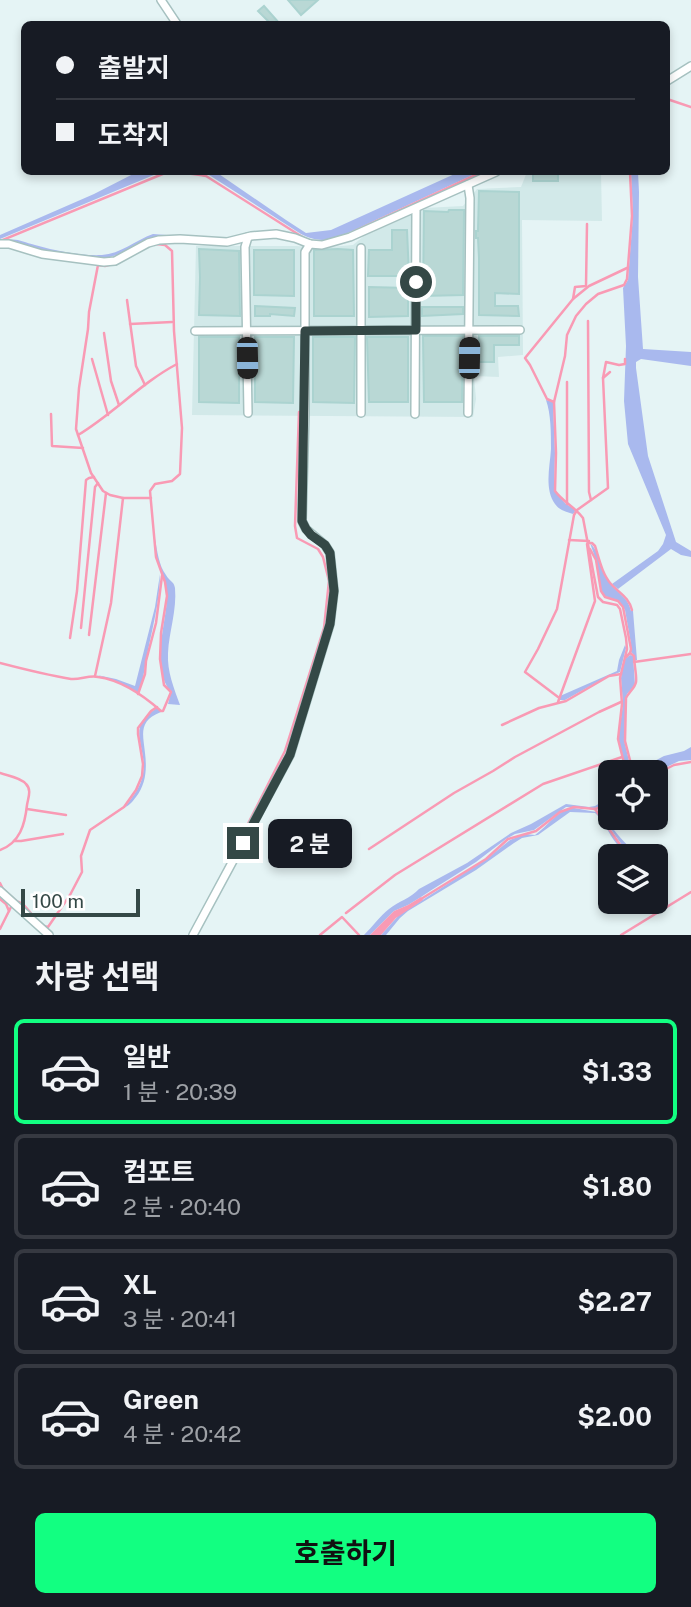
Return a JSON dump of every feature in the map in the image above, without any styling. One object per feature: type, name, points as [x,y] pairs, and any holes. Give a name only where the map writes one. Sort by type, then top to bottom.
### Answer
[{"type":"street","points":[[161,0],[175,21]]},
{"type":"street","points":[[670,79],[691,66]]},
{"type":"street","points":[[0,244],[42,254],[104,262],[115,261],[159,240],[227,242],[276,234],[321,245],[333,243],[416,209],[489,175]]},
{"type":"street","points":[[468,184],[468,413]]},
{"type":"street","points":[[415,414],[416,209]]},
{"type":"street","points":[[248,237],[245,247],[248,413]]},
{"type":"street","points":[[193,935],[290,755],[330,624],[334,591],[330,553],[325,545],[311,535],[302,521],[305,252],[310,244]]},
{"type":"street","points":[[361,248],[361,413]]},
{"type":"street","points":[[195,331],[520,330]]},
{"type":"street","points":[[0,891],[49,935]]},
{"type":"shaded area","points":[[131,175],[154,175],[0,239],[0,235]]},
{"type":"shaded area","points":[[209,175],[220,175],[306,233],[331,230],[452,175],[473,175],[331,239],[320,240],[301,234]]},
{"type":"shaded area","points":[[526,175],[601,175],[602,221],[522,220],[523,355],[498,357],[499,377],[474,376],[476,399],[473,417],[192,415],[196,246],[318,248],[353,245],[365,235],[424,208],[463,206],[477,189],[521,187]]},
{"type":"shaded area","points":[[631,175],[638,175],[638,277],[643,349],[691,352],[691,366],[641,359],[636,362],[648,456],[676,542],[691,551],[691,557],[671,549],[618,589],[612,584],[658,551],[666,535],[628,444],[624,401],[626,346],[623,288],[628,280],[633,215]]},
{"type":"shaded area","points":[[153,234],[180,236],[142,241],[120,254],[103,259],[45,253],[3,241],[16,240],[68,253],[102,255],[115,252]]},
{"type":"shaded area","points":[[546,400],[553,402],[554,491],[576,510],[573,514],[557,506],[550,491],[548,477],[551,430]]},
{"type":"shaded area","points":[[155,539],[162,567],[175,588],[168,660],[171,680],[180,705],[168,704],[171,692],[161,670],[167,592],[156,555]]},
{"type":"shaded area","points":[[590,543],[596,550],[607,579],[633,611],[637,660],[634,661],[631,652],[625,610],[619,601],[605,596],[601,591]]},
{"type":"shaded area","points":[[160,574],[157,607],[138,693],[97,675],[135,686],[155,607]]},
{"type":"shaded area","points":[[625,645],[620,672],[565,700],[559,700],[560,696],[617,671]]},
{"type":"shaded area","points":[[630,655],[633,656],[635,685],[626,698],[624,740],[629,760],[624,760],[618,739],[623,704],[621,678],[624,660]]},
{"type":"shaded area","points":[[157,708],[161,712],[145,724],[144,729],[144,782],[136,797],[124,808],[138,788],[143,774],[139,730],[147,715]]},
{"type":"shaded area","points":[[691,747],[691,760],[679,761],[668,766],[668,760],[656,760],[664,756]]},
{"type":"shaded area","points":[[566,804],[598,804],[595,808],[566,807],[534,830],[506,839],[476,862],[394,911],[370,935],[364,935],[393,906],[467,863],[511,833]]},
{"type":"shaded area","points":[[568,809],[596,812],[598,816],[595,813],[570,812],[538,835],[522,838],[476,870],[408,911],[386,935],[381,935],[399,915],[488,858],[510,840],[525,834],[535,835]]},
{"type":"shaded area","points":[[608,830],[620,844],[615,842]]},
{"type":"shaded area","points":[[611,830],[626,844],[621,844]]},
{"type":"shaded area","points":[[421,897],[423,900],[396,918],[381,935],[370,935],[394,911]]},
{"type":"building","points":[[288,0],[318,0],[301,15]]},
{"type":"building","points":[[264,6],[277,21],[268,21],[258,11]]},
{"type":"building","points":[[533,175],[558,175],[558,181],[533,181]]},
{"type":"building","points":[[479,191],[519,192],[519,294],[495,293],[495,306],[518,306],[519,316],[479,315],[476,231]]},
{"type":"building","points":[[464,210],[463,295],[423,296],[424,211]]},
{"type":"building","points":[[392,230],[407,230],[409,276],[368,276],[369,250],[392,250]]},
{"type":"building","points":[[199,249],[239,251],[240,316],[199,315]]},
{"type":"building","points":[[254,250],[294,250],[294,296],[254,295]]},
{"type":"building","points":[[314,250],[353,250],[354,316],[314,316]]},
{"type":"building","points":[[369,287],[408,288],[408,316],[369,317]]},
{"type":"building","points":[[255,306],[295,308],[294,316],[255,316]]},
{"type":"building","points":[[422,307],[463,307],[463,314],[422,316]]},
{"type":"building","points":[[423,336],[463,336],[462,402],[424,402]]},
{"type":"building","points":[[479,336],[519,336],[519,345],[494,345],[494,362],[479,362]]},
{"type":"building","points":[[199,337],[239,337],[239,403],[199,402]]},
{"type":"building","points":[[255,337],[294,337],[293,403],[255,402]]},
{"type":"building","points":[[313,337],[355,337],[354,403],[313,402]]},
{"type":"building","points":[[367,337],[408,337],[408,402],[369,402]]},
{"type":"waterway","points":[[670,100],[691,107]]},
{"type":"waterway","points":[[0,241],[160,175]]},
{"type":"waterway","points":[[199,175],[206,176],[304,238]]},
{"type":"waterway","points":[[353,232],[476,175]]},
{"type":"waterway","points":[[623,760],[618,739],[622,704],[620,678],[627,649],[626,638],[620,609],[598,597],[583,518],[555,491],[554,402],[567,335],[576,316],[598,294],[624,285],[627,279],[632,216],[630,175]]},
{"type":"waterway","points":[[554,402],[547,399],[525,358],[573,299],[575,287],[586,286],[587,224]]},
{"type":"waterway","points":[[0,663],[71,679],[95,677],[115,681],[161,711],[171,692],[164,685],[160,659],[167,596],[156,557],[150,491],[155,484],[172,481],[180,474],[182,428],[174,331],[172,251],[165,245],[156,244]]},
{"type":"waterway","points":[[112,264],[98,265],[89,312],[76,429],[91,473],[103,491],[123,498],[151,498]]},
{"type":"waterway","points":[[573,299],[589,286],[627,268]]},
{"type":"waterway","points":[[127,300],[136,366],[145,385]]},
{"type":"waterway","points":[[588,321],[591,500]]},
{"type":"waterway","points":[[130,324],[172,322]]},
{"type":"waterway","points":[[104,333],[111,381],[119,405]]},
{"type":"waterway","points":[[92,359],[108,415]]},
{"type":"waterway","points":[[558,697],[525,672],[557,609],[574,515],[608,488],[603,378],[606,362],[619,365],[625,364],[625,359]]},
{"type":"waterway","points":[[78,435],[151,380],[177,364]]},
{"type":"waterway","points":[[603,378],[610,372]]},
{"type":"waterway","points":[[567,382],[567,504]]},
{"type":"waterway","points":[[226,867],[285,751],[324,628],[329,581],[323,557],[318,549],[297,538],[295,526],[299,412]]},
{"type":"waterway","points":[[51,414],[52,446],[83,448]]},
{"type":"waterway","points":[[70,638],[77,591],[86,480],[94,477]]},
{"type":"waterway","points":[[81,628],[95,487],[98,483]]},
{"type":"waterway","points":[[89,635],[106,493]]},
{"type":"waterway","points":[[95,676],[111,603],[123,498]]},
{"type":"waterway","points":[[569,540],[589,541]]},
{"type":"waterway","points":[[558,702],[595,601],[587,544],[592,543],[595,546],[605,576],[626,598],[632,610]]},
{"type":"waterway","points":[[590,549],[596,560],[601,591],[605,597],[618,601],[623,607],[631,649],[626,657]]},
{"type":"waterway","points":[[138,694],[156,623],[162,576]]},
{"type":"waterway","points":[[630,653],[634,656],[636,680],[626,698],[625,741],[630,760]]},
{"type":"waterway","points":[[634,662],[691,654]]},
{"type":"waterway","points":[[502,725],[539,708],[566,701],[609,676],[621,674]]},
{"type":"waterway","points":[[369,849],[515,757],[621,702]]},
{"type":"waterway","points":[[43,926],[48,927],[82,872],[81,856],[90,830],[124,807],[136,790],[142,776],[143,764],[138,728],[157,707]]},
{"type":"waterway","points":[[346,913],[395,875],[543,784],[622,757]]},
{"type":"waterway","points":[[668,768],[691,762]]},
{"type":"waterway","points":[[0,773],[21,780],[28,786],[29,791],[20,832],[12,843],[0,850]]},
{"type":"waterway","points":[[421,899],[486,859],[508,839],[536,831],[560,812],[574,807],[598,808]]},
{"type":"waterway","points":[[27,809],[66,815]]},
{"type":"waterway","points":[[595,809],[620,844]]},
{"type":"waterway","points":[[14,841],[63,834]]},
{"type":"waterway","points":[[0,883],[16,901]]},
{"type":"waterway","points":[[621,935],[691,892]]},
{"type":"waterway","points":[[0,899],[9,911]]},
{"type":"waterway","points":[[16,901],[23,904],[36,919]]},
{"type":"waterway","points":[[0,929],[12,905]]},
{"type":"waterway","points":[[320,935],[342,917],[359,935]]},
{"type":"route","points":[[243,843],[290,755],[330,624],[334,591],[330,553],[322,542],[311,535],[302,521],[305,331],[416,330],[416,282]]}]
